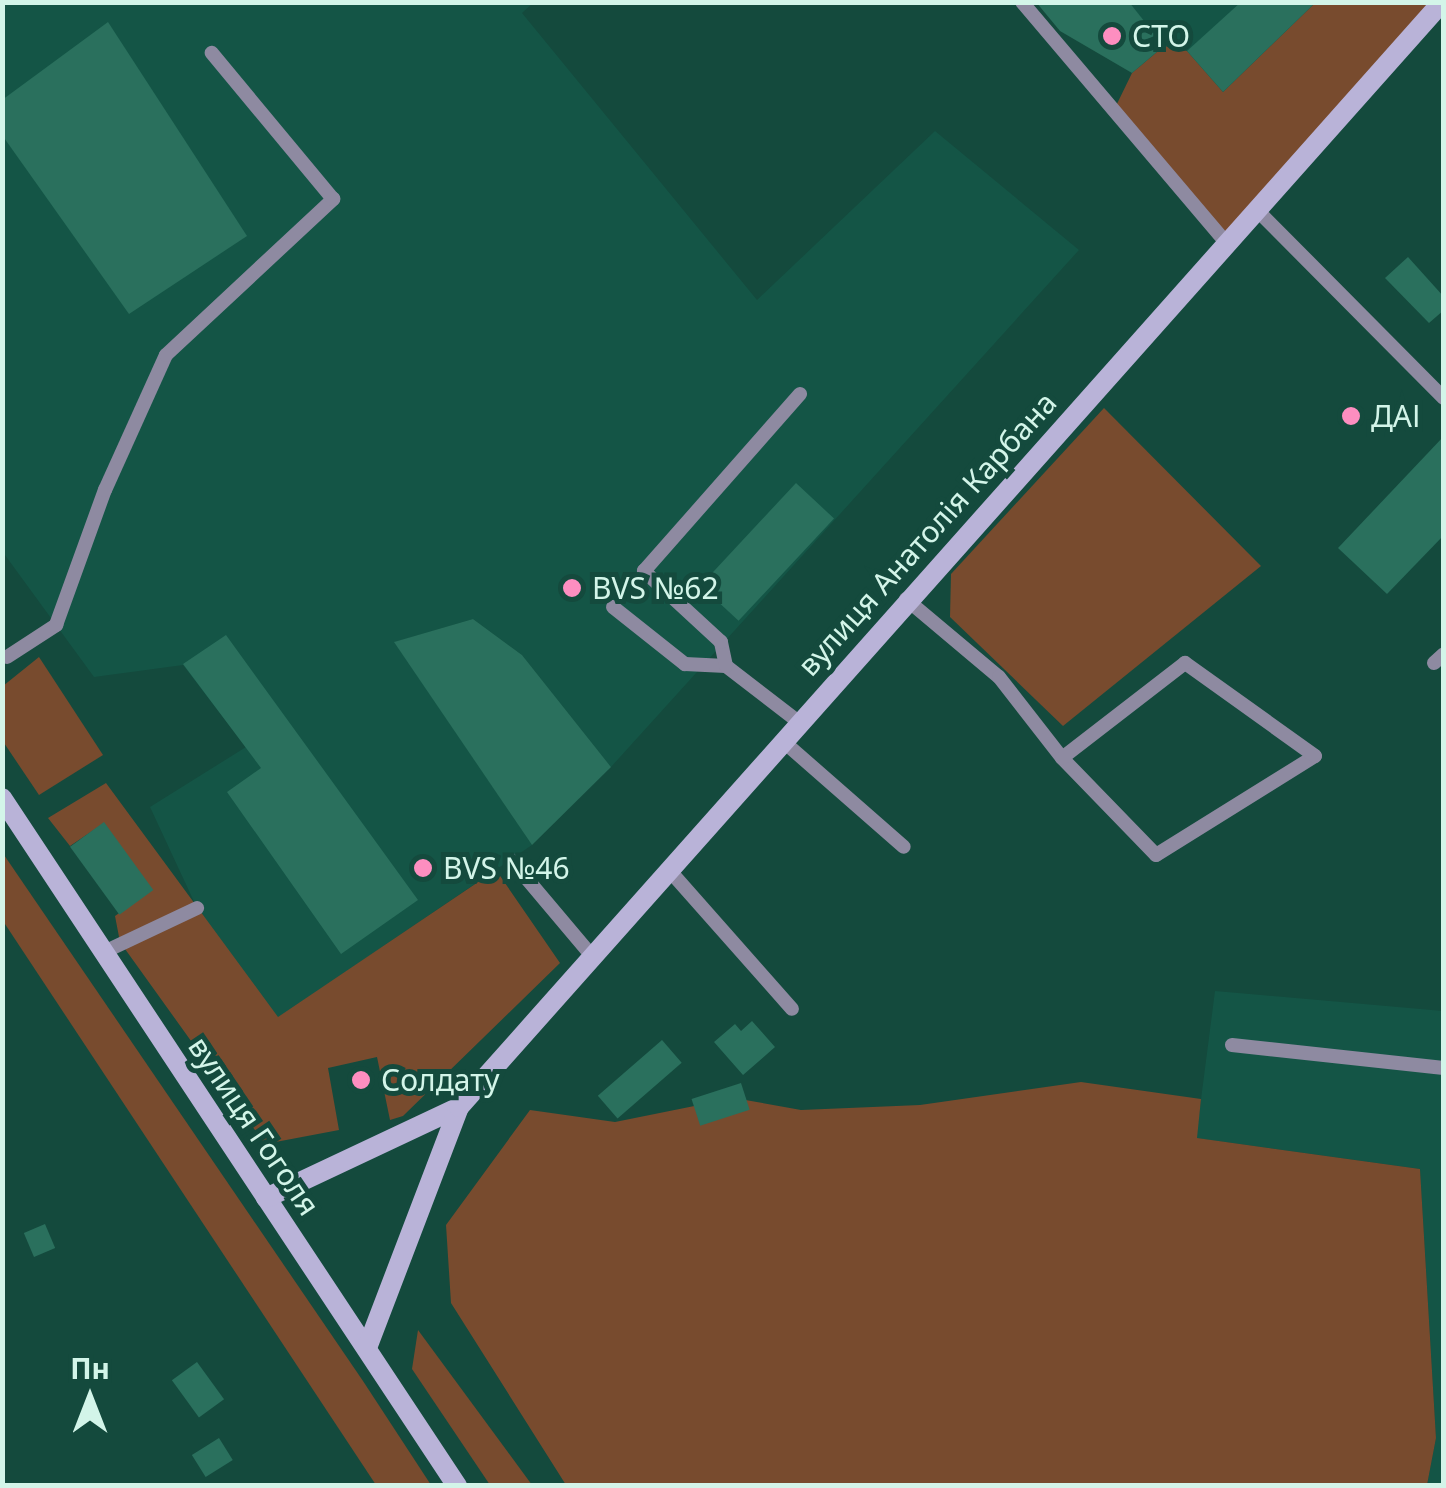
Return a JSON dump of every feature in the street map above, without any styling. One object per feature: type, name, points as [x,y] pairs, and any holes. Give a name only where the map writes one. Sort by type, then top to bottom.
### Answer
[{"type":"street","name":"вулиця Анатолія Карбана","points":[[459,1107],[906,599],[1442,2]]},
{"type":"street","name":"вулиця Гоголя","points":[[2,798],[457,1486]]},
{"type":"street","points":[[266,1198],[459,1107]]},
{"type":"street","points":[[367,1348],[459,1107]]},
{"type":"lane","points":[[1022,2],[1227,244]]},
{"type":"lane","points":[[4,657],[56,625],[105,490],[166,355],[333,199],[212,53]]},
{"type":"lane","points":[[1257,210],[1444,398]]},
{"type":"lane","points":[[726,666],[721,642],[644,571],[800,394]]},
{"type":"lane","points":[[906,599],[999,676],[1062,758],[1156,854],[1316,756],[1185,663],[1062,758]]},
{"type":"lane","points":[[613,608],[684,664],[726,666],[800,723]]},
{"type":"lane","points":[[784,742],[904,847]]},
{"type":"lane","points":[[511,860],[591,955]]},
{"type":"lane","points":[[670,870],[792,1009]]},
{"type":"lane","points":[[104,952],[198,908]]},
{"type":"lane","points":[[1232,1045],[1444,1068]]},
{"type":"shaded area","points":[[1305,2],[1310,8],[1223,92],[1187,51],[1164,46],[1129,3]]},
{"type":"shaded area","points":[[3,3],[533,3],[522,13],[757,300],[935,131],[1079,250],[611,767],[522,655],[473,619],[395,642],[532,845],[278,1018],[197,908],[150,807],[246,747],[183,665],[94,677],[2,551]]},
{"type":"shaded area","points":[[1315,3],[1442,3],[1227,244],[1114,110],[1132,73],[1164,46],[1187,51],[1223,92]]},
{"type":"shaded area","points":[[1104,408],[1261,566],[1063,726],[950,617],[951,574]]},
{"type":"shaded area","points":[[39,657],[103,755],[39,795],[2,740],[3,686]]},
{"type":"shaded area","points":[[106,783],[278,1017],[496,870],[560,963],[403,1116],[390,1120],[377,1057],[328,1068],[339,1130],[265,1144],[120,942],[115,916],[152,890],[104,823],[70,846],[48,818]]},
{"type":"shaded area","points":[[2,852],[431,1485],[376,1485],[3,921]]},
{"type":"shaded area","points":[[1215,991],[1443,1011],[1443,1485],[1427,1485],[1436,1438],[1420,1169],[1196,1138]]},
{"type":"shaded area","points":[[1081,1082],[1201,1099],[1197,1138],[1420,1169],[1436,1438],[1427,1485],[566,1485],[451,1303],[446,1225],[530,1110],[615,1122],[734,1098],[801,1110],[920,1105]]},
{"type":"shaded area","points":[[418,1330],[532,1485],[490,1485],[412,1369]]},
{"type":"building","name":"СТО","points":[[1036,2],[1129,2],[1164,46],[1132,73],[1060,31]]},
{"type":"building","points":[[1241,2],[1316,2],[1223,92],[1187,51]]},
{"type":"building","points":[[108,22],[247,236],[129,314],[2,135],[2,100]]},
{"type":"building","points":[[1408,257],[1444,297],[1444,310],[1429,323],[1385,278]]},
{"type":"building","points":[[1444,436],[1444,535],[1387,594],[1338,548]]},
{"type":"building","points":[[796,483],[834,518],[739,621],[701,585]]},
{"type":"building","points":[[473,619],[522,655],[611,767],[532,845],[394,642]]},
{"type":"building","points":[[226,635],[418,900],[341,954],[227,792],[261,768],[183,664]]},
{"type":"building","points":[[104,822],[153,890],[119,915],[70,847]]},
{"type":"building","points":[[752,1021],[775,1047],[743,1075],[714,1042],[735,1024],[741,1031]]},
{"type":"building","points":[[662,1040],[682,1063],[618,1118],[598,1096]]},
{"type":"building","points":[[741,1083],[750,1110],[700,1126],[692,1099]]},
{"type":"building","points":[[45,1224],[55,1248],[34,1257],[24,1233]]},
{"type":"building","points":[[197,1362],[224,1399],[199,1417],[172,1380]]},
{"type":"building","points":[[219,1438],[233,1460],[206,1477],[192,1455]]},
{"type":"place","name":"СТО","points":[[1112,36]]},
{"type":"place","name":"ДАІ","points":[[1351,416]]},
{"type":"place","name":"BVS №62","points":[[572,588]]},
{"type":"place","name":"BVS №46","points":[[423,868]]},
{"type":"place","name":"Солдату","points":[[361,1080]]}]
